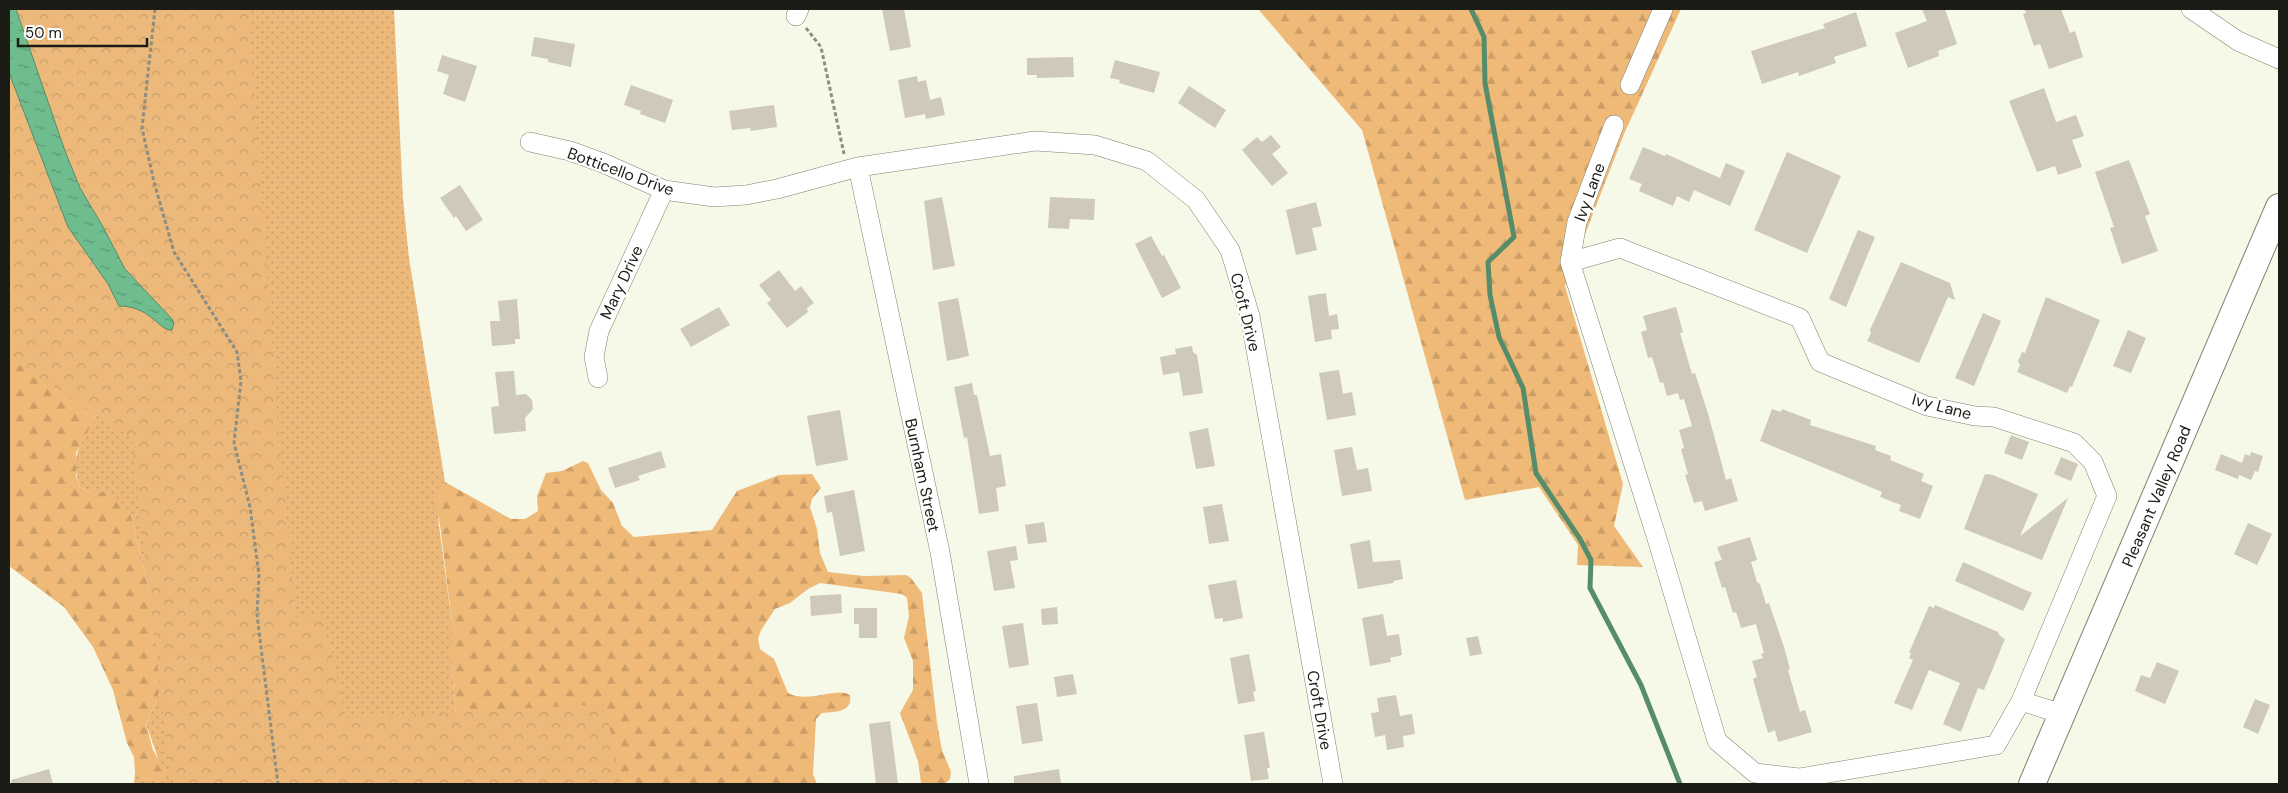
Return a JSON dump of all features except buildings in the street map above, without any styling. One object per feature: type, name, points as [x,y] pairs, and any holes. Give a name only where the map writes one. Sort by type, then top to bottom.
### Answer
[{"type":"main road","name":"Pleasant Valley Road","points":[[2032,784],[2279,207]]},
{"type":"street","points":[[1630,85],[1663,9]]},
{"type":"street","points":[[2191,9],[2238,41],[2279,59]]},
{"type":"street","name":"Ivy Lane","points":[[1570,262],[1620,248],[1800,318],[1820,362],[1926,406],[1975,416],[1994,417],[2074,443],[2093,462],[2107,496],[2021,701],[1996,745],[1799,778],[1755,773],[1717,741],[1659,545],[1570,262],[1577,222],[1614,125]]},
{"type":"street","name":"Croft Drive","points":[[858,167],[1035,141],[1095,145],[1147,161],[1196,200],[1230,250],[1250,316],[1333,784]]},
{"type":"street","name":"Botticello Drive","points":[[530,142],[570,151],[604,163],[664,190],[714,197],[746,195],[777,189],[858,167]]},
{"type":"street","name":"Burnham Street","points":[[858,167],[940,552],[979,784]]},
{"type":"street","name":"Mary Drive","points":[[598,378],[594,357],[598,331],[664,190]]},
{"type":"street","points":[[2021,701],[2062,714]]},
{"type":"path","points":[[154,9],[142,128],[154,182],[174,252],[237,352],[241,380],[234,443],[250,507],[259,575],[257,615],[278,784]]},
{"type":"path","points":[[798,12],[822,47],[845,157],[858,167]]},
{"type":"green space","points":[[9,9],[248,9],[279,437],[296,617],[324,615],[346,718],[605,704],[621,784],[171,784],[132,438],[9,358]]},
{"type":"green space","points":[[16,9],[394,9],[403,199],[409,258],[445,482],[443,483],[438,518],[452,623],[452,666],[461,784],[134,784],[135,772],[142,777],[161,782],[158,758],[146,724],[157,699],[154,610],[131,515],[104,492],[91,492],[80,487],[77,475],[76,465],[79,447],[99,411]]},
{"type":"green space","points":[[1258,9],[1681,9],[1624,134],[1565,286],[1623,484],[1614,526],[1643,567],[1577,565],[1578,545],[1539,487],[1465,500],[1362,130]]},
{"type":"green space","points":[[9,73],[99,411],[76,453],[76,476],[80,487],[91,492],[104,492],[116,498],[131,515],[154,610],[160,685],[157,699],[146,724],[153,750],[167,774],[164,781],[161,782],[142,777],[135,772],[134,757],[127,743],[113,690],[93,647],[64,607],[9,566]]},
{"type":"green space","points":[[583,461],[588,463],[601,490],[613,503],[622,526],[634,537],[712,530],[737,491],[779,475],[812,474],[821,488],[812,499],[810,507],[817,529],[820,553],[828,572],[864,576],[906,575],[911,578],[922,593],[937,723],[942,750],[951,772],[950,779],[945,784],[921,783],[918,761],[900,713],[913,690],[913,661],[904,638],[909,616],[907,598],[902,594],[820,583],[808,589],[790,603],[775,609],[761,630],[758,639],[760,649],[774,659],[788,693],[804,697],[838,692],[850,695],[849,705],[846,708],[837,712],[822,713],[816,719],[813,774],[817,784],[461,784],[452,666],[452,623],[437,508],[438,491],[445,482],[511,519],[525,519],[538,511],[537,496],[546,473],[562,471]]},
{"type":"water","points":[[9,9],[16,9],[65,151],[80,188],[125,269],[172,319],[174,323],[172,330],[164,328],[141,311],[119,306],[108,284],[68,227],[9,73]]},
{"type":"waterway","points":[[1471,9],[1484,37],[1485,83],[1514,237],[1488,262],[1490,295],[1499,337],[1523,388],[1536,473],[1580,539],[1591,560],[1590,588],[1641,685],[1680,784]]}]
